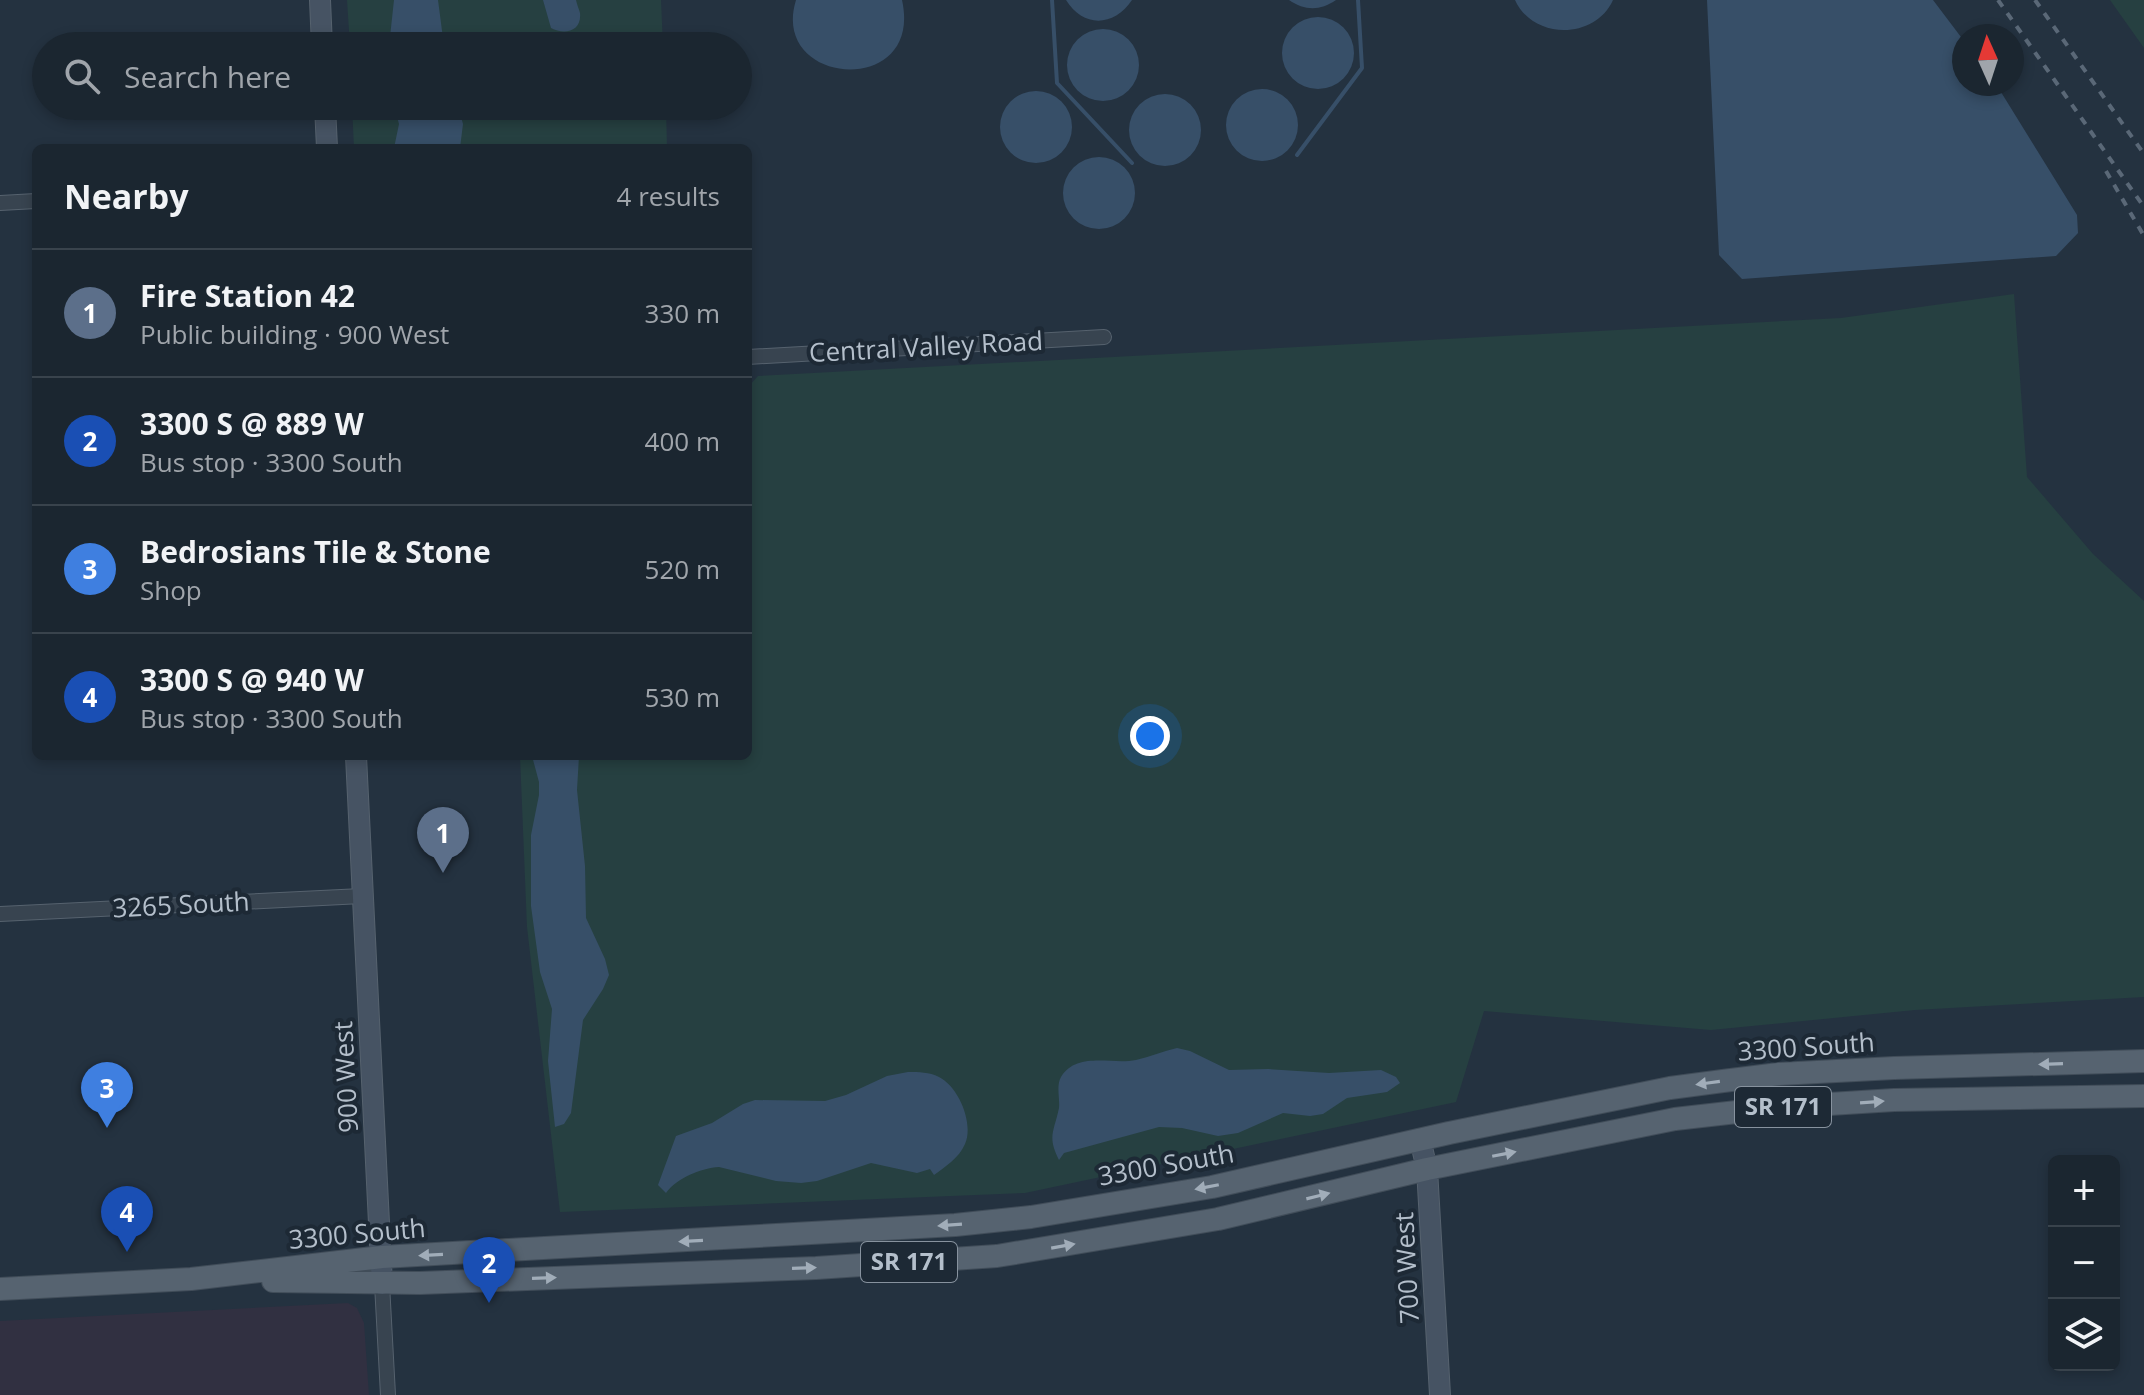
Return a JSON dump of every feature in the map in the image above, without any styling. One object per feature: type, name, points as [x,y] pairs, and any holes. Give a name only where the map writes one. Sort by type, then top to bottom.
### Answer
[{"type":"main road","points":[[320,0],[321,32]]},
{"type":"main road","points":[[326,120],[327,144]]},
{"type":"main road","name":"900 West","points":[[356,760],[382,1284]]},
{"type":"main road","name":"3300 South","points":[[0,1289],[191,1279],[382,1257],[939,1226],[1031,1217],[1212,1187],[1420,1139],[1670,1088],[1779,1074],[2144,1061]]},
{"type":"main road","name":"3300 South","points":[[191,1279],[382,1284],[816,1268],[997,1256],[1218,1219],[1427,1169],[1675,1119],[1894,1100],[2144,1096]]},
{"type":"main road","name":"700 West","points":[[1420,1139],[1427,1169],[1440,1395]]},
{"type":"street","points":[[0,203],[32,201]]},
{"type":"street","name":"Central Valley Road","points":[[752,357],[1104,337]]},
{"type":"street","name":"3265 South","points":[[0,914],[362,896]]},
{"type":"street","name":"900 West","points":[[382,1284],[388,1395]]},
{"type":"shaded area","points":[[394,0],[438,0],[442,32],[391,32]]},
{"type":"shaded area","points":[[543,0],[576,0],[580,19],[575,28],[561,31],[551,28]]},
{"type":"shaded area","points":[[796,0],[902,0],[903,32],[891,54],[871,66],[847,69],[823,64],[804,50],[794,29]]},
{"type":"shaded area","points":[[1066,0],[1132,0],[1116,15],[1099,21],[1081,16]]},
{"type":"shaded area","points":[[1289,0],[1336,0],[1312,8]]},
{"type":"shaded area","points":[[1515,0],[1613,0],[1593,22],[1564,30],[1535,22]]},
{"type":"shaded area","points":[[1707,0],[1933,0],[1952,25],[1952,96],[2003,96],[2077,215],[2078,233],[2056,256],[1742,279],[1719,255]]},
{"type":"shaded area","points":[[1318,17],[1338,23],[1348,33],[1354,53],[1348,73],[1338,83],[1318,89],[1298,83],[1288,73],[1282,53],[1288,33],[1298,23]]},
{"type":"shaded area","points":[[1103,29],[1123,35],[1133,45],[1139,65],[1133,85],[1123,95],[1103,101],[1083,95],[1073,85],[1067,65],[1073,45],[1083,35]]},
{"type":"shaded area","points":[[1262,89],[1282,95],[1292,105],[1298,125],[1292,145],[1282,155],[1262,161],[1242,155],[1232,145],[1226,125],[1232,105],[1242,95]]},
{"type":"shaded area","points":[[1036,91],[1056,97],[1066,107],[1072,127],[1066,147],[1056,157],[1036,163],[1016,157],[1006,147],[1000,127],[1006,107],[1016,97]]},
{"type":"shaded area","points":[[1165,94],[1185,100],[1195,110],[1201,130],[1195,150],[1185,160],[1165,166],[1145,160],[1135,150],[1129,130],[1135,110],[1145,100]]},
{"type":"shaded area","points":[[398,120],[462,120],[460,144],[395,144]]},
{"type":"shaded area","points":[[1099,157],[1119,163],[1129,173],[1135,193],[1129,213],[1119,223],[1099,229],[1079,223],[1069,213],[1063,193],[1069,173],[1079,163]]},
{"type":"shaded area","points":[[533,760],[579,760],[577,790],[585,866],[586,918],[609,975],[583,1020],[571,1113],[564,1124],[555,1127],[548,1061],[552,1009],[540,972],[531,906],[531,835],[539,782]]},
{"type":"shaded area","points":[[1177,1048],[1229,1070],[1329,1073],[1381,1070],[1396,1077],[1400,1083],[1387,1092],[1347,1098],[1323,1114],[1283,1113],[1238,1133],[1218,1136],[1182,1128],[1159,1127],[1064,1153],[1059,1160],[1053,1145],[1053,1134],[1059,1108],[1058,1088],[1061,1077],[1068,1069],[1085,1062],[1136,1060]]},
{"type":"shaded area","points":[[908,1072],[931,1074],[946,1082],[958,1097],[966,1117],[965,1144],[951,1162],[934,1175],[930,1169],[917,1173],[871,1163],[817,1181],[801,1183],[776,1181],[719,1167],[690,1175],[666,1193],[658,1185],[676,1136],[712,1123],[743,1104],[755,1100],[825,1101],[887,1076]]},
{"type":"shaded area","points":[[348,1303],[357,1308],[364,1323],[369,1395],[0,1395],[0,1321]]},
{"type":"green space","points":[[347,0],[661,0],[662,32],[349,32]]},
{"type":"green space","points":[[2110,0],[2144,0],[2144,48]]},
{"type":"green space","points":[[353,120],[666,120],[667,144],[354,144]]},
{"type":"green space","points":[[2014,294],[2027,477],[2093,554],[2144,601],[2144,997],[1915,1010],[1711,1030],[1484,1011],[1456,1102],[1025,1193],[560,1212],[527,927],[520,760],[752,760],[752,383],[758,376],[1841,318]]},
{"type":"waterway","points":[[1052,0],[1057,83],[1132,163]]},
{"type":"waterway","points":[[1297,155],[1362,68],[1358,0]]},
{"type":"railway","points":[[1998,0],[2144,207]]},
{"type":"railway","points":[[2035,0],[2144,154]]},
{"type":"railway","points":[[2106,171],[2144,236]]},
{"type":"place","name":"Fire Station 42","points":[[443,873]]},
{"type":"place","name":"Bedrosians Tile & Stone","points":[[107,1128]]},
{"type":"place","name":"3300 S @ 940 W","points":[[127,1252]]},
{"type":"place","name":"3300 S @ 889 W","points":[[489,1303]]}]
